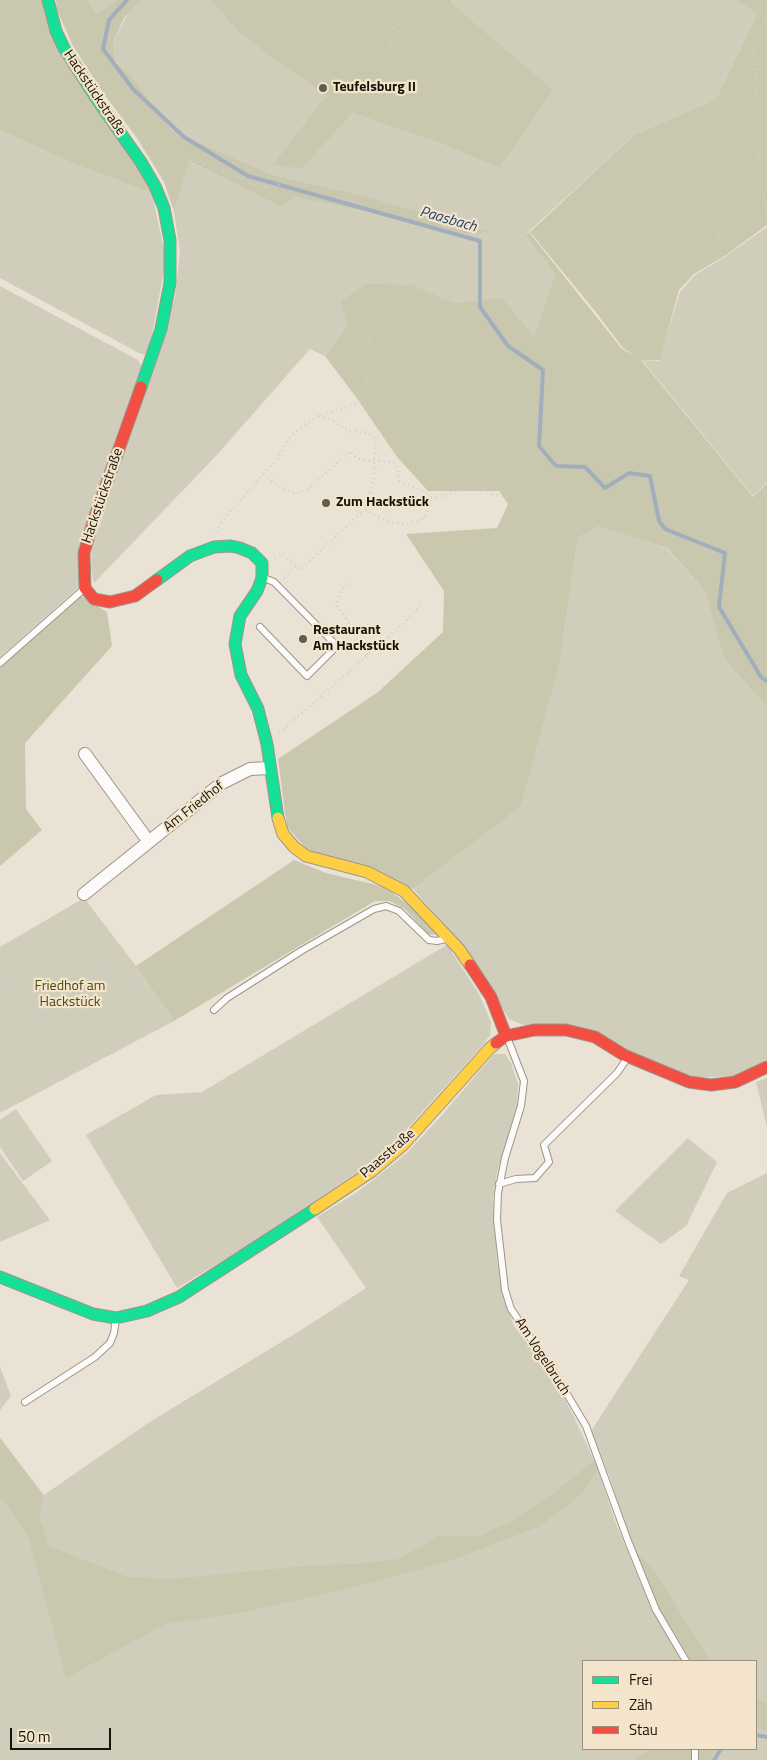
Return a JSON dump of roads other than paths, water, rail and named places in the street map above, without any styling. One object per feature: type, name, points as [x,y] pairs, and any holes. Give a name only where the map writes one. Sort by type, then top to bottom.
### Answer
[{"type":"street","name":"Hackstückstraße","points":[[48,0],[56,31],[64,48],[141,162],[164,208],[170,240],[170,283],[161,329],[94,519],[84,553],[85,588]]},
{"type":"street","points":[[85,588],[94,599],[110,602],[135,596],[190,556],[214,547],[231,546],[252,553],[262,564],[262,578],[257,591],[240,616],[234,644],[241,675],[258,709],[267,744],[279,824],[283,834],[294,847],[306,856],[367,872],[404,891],[459,949],[491,997],[506,1036]]},
{"type":"street","name":"Am Friedhof","points":[[84,754],[149,842]]},
{"type":"street","name":"Am Friedhof","points":[[84,894],[222,783],[250,769],[270,768]]},
{"type":"street","name":"Paasstraße","points":[[0,1277],[93,1314],[116,1318],[147,1311],[179,1297],[276,1236],[372,1172],[403,1145],[489,1049],[506,1036],[534,1030],[566,1030],[595,1037],[628,1057],[689,1082],[711,1085],[734,1082],[767,1067]]},
{"type":"lane","points":[[260,627],[307,676],[337,646],[277,584],[262,578]]},
{"type":"lane","points":[[0,663],[85,588]]},
{"type":"lane","points":[[214,1010],[227,998],[301,950],[374,909],[386,906],[399,911],[428,940],[438,941],[448,938]]},
{"type":"lane","name":"Am Vogelbruch","points":[[506,1036],[524,1081],[521,1106],[505,1158],[498,1194],[497,1220],[505,1290],[511,1309],[555,1374],[586,1426],[628,1541],[656,1610],[685,1660]]},
{"type":"lane","points":[[500,1184],[516,1179],[535,1178],[549,1162],[544,1145],[617,1073],[628,1057]]},
{"type":"lane","points":[[25,1402],[95,1357],[110,1343],[114,1333],[116,1318]]},
{"type":"waterway","name":"Paasbach","points":[[127,0],[109,20],[103,49],[133,89],[184,137],[248,176],[480,241],[480,307],[508,346],[543,370],[539,446],[556,466],[585,467],[605,488],[629,473],[650,476],[659,521],[665,529],[725,553],[719,607],[761,677],[767,681]]},
{"type":"waterway","points":[[757,1735],[767,1737]]},
{"type":"waterway","points":[[714,1760],[720,1750]]},
{"type":"place","name":"Teufelsburg II","points":[[323,88]]},
{"type":"place","name":"Zum Hackstück","points":[[326,503]]},
{"type":"place","name":"Restaurant Am Hackstück","points":[[303,639]]},
{"type":"park label","name":"Friedhof am Hackstück","points":[[70,996]]}]
